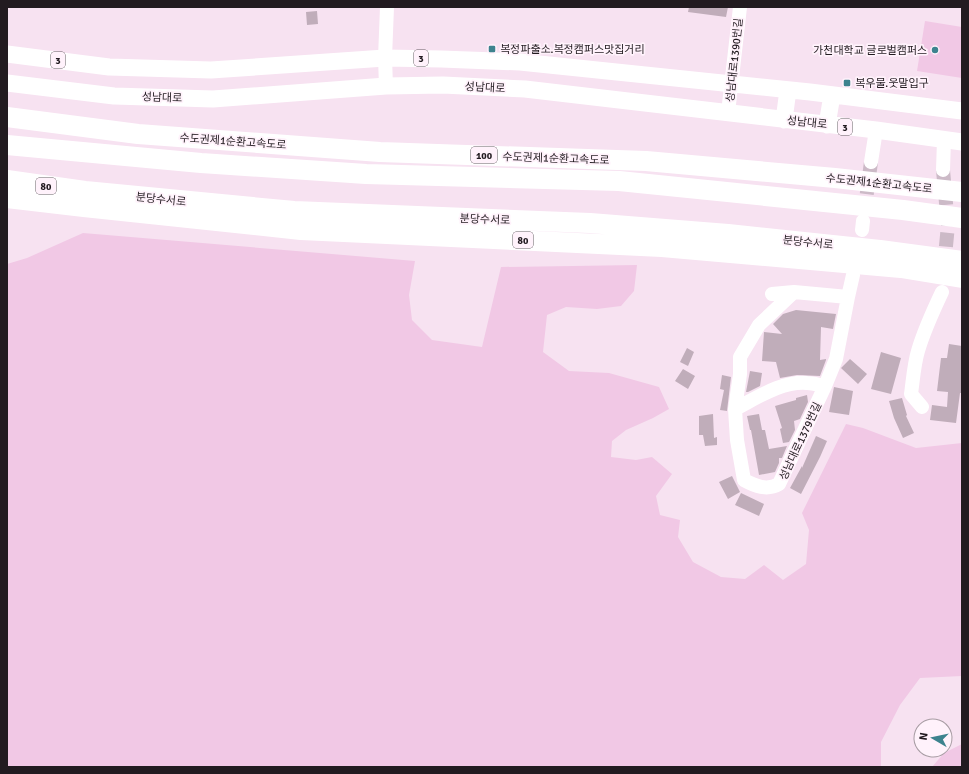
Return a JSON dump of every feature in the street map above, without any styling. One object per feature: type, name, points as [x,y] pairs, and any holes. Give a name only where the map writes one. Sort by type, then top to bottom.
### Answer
[{"type":"highway","name":"수도권제1순환고속도로","points":[[7,117],[138,134],[380,152],[646,161],[835,178],[962,192]]},
{"type":"highway","name":"수도권제1순환고속도로","points":[[7,145],[201,163],[366,174],[619,181],[903,210],[962,218]]},
{"type":"highway","name":"분당수서로","points":[[7,180],[85,199],[301,230],[662,247],[901,268],[962,278]]},
{"type":"highway","name":"분당수서로","points":[[7,198],[85,199],[294,211],[590,223],[728,234],[880,250],[962,261]]},
{"type":"main road","name":"3","points":[[7,54],[110,67],[211,70],[385,58],[441,58],[520,62],[832,94],[962,111]]},
{"type":"main road","name":"성남대로","points":[[7,83],[114,96],[213,99],[386,86],[443,85],[525,89],[827,124],[962,142]]},
{"type":"main road","points":[[784,120],[788,90]]},
{"type":"main road","points":[[827,124],[832,94]]},
{"type":"street","points":[[386,86],[385,58],[387,7]]},
{"type":"street","name":"성남대로1390번길","points":[[728,113],[740,7]]},
{"type":"street","points":[[871,162],[876,130]]},
{"type":"street","points":[[943,170],[944,140]]},
{"type":"street","name":"성남대로1379번길","points":[[794,292],[759,325],[740,358],[740,374],[735,409],[737,440],[744,480],[757,486],[774,488],[780,484],[836,359],[848,297],[854,275]]},
{"type":"street","points":[[772,294],[794,292],[848,297]]},
{"type":"street","points":[[922,407],[911,394],[912,381],[918,351],[942,292]]},
{"type":"street","name":"성남대로1379번길","points":[[735,409],[776,389],[788,385],[806,383],[825,386]]},
{"type":"shaded area","points":[[925,21],[962,27],[962,78],[917,71]]},
{"type":"shaded area","points":[[83,233],[415,261],[409,295],[412,320],[432,340],[482,347],[501,267],[637,265],[634,291],[621,306],[597,309],[566,307],[547,315],[543,352],[569,371],[609,373],[659,387],[669,409],[626,430],[612,441],[611,457],[636,460],[652,457],[672,474],[656,496],[660,515],[680,520],[678,537],[693,562],[721,577],[745,579],[764,565],[783,580],[806,564],[809,530],[802,513],[846,424],[863,428],[916,448],[962,443],[962,676],[920,678],[900,705],[881,742],[881,767],[7,767],[7,264],[27,258]]},
{"type":"shaded area","points":[[962,744],[962,767],[932,767],[940,758],[953,758],[953,748]]},
{"type":"building","points":[[689,7],[728,7],[726,17],[688,12]]},
{"type":"building","points":[[317,11],[318,24],[307,25],[306,12]]},
{"type":"building","points":[[796,310],[836,314],[833,329],[821,327],[820,360],[826,360],[820,376],[797,375],[780,378],[776,362],[762,361],[764,332],[782,334],[773,324],[783,314]]},
{"type":"building","points":[[949,344],[962,346],[962,393],[960,393],[956,423],[930,420],[932,405],[947,407],[948,392],[937,391],[941,358],[947,358]]},
{"type":"building","points":[[687,348],[694,352],[688,366],[680,362]]},
{"type":"building","points":[[881,352],[901,358],[891,394],[871,389]]},
{"type":"building","points":[[850,359],[867,374],[858,384],[841,368]]},
{"type":"building","points":[[683,369],[695,376],[688,389],[675,381]]},
{"type":"building","points":[[750,371],[762,373],[760,386],[746,392]]},
{"type":"building","points":[[722,375],[731,377],[727,411],[720,410],[724,390],[720,389]]},
{"type":"building","points":[[834,387],[853,391],[849,415],[829,412]]},
{"type":"building","points":[[807,395],[808,402],[800,419],[794,421],[795,430],[789,442],[783,443],[780,429],[782,428],[775,406]]},
{"type":"building","points":[[902,398],[906,416],[914,433],[903,438],[894,418],[889,401]]},
{"type":"building","points":[[713,414],[714,438],[717,437],[717,445],[705,446],[703,435],[699,435],[699,416]]},
{"type":"building","points":[[759,414],[762,430],[765,430],[769,449],[787,446],[782,458],[779,458],[779,463],[775,472],[759,475],[747,416]]},
{"type":"building","points":[[816,436],[827,441],[801,494],[790,488],[802,466],[802,468]]},
{"type":"building","points":[[732,476],[740,492],[728,499],[719,482]]},
{"type":"building","points":[[741,493],[764,504],[759,516],[735,505]]},
{"type":"tunnel","points":[[864,215],[871,162]]},
{"type":"tunnel","points":[[943,170],[948,225],[944,267]]},
{"type":"place","name":"복정파출소.복정캠퍼스맛집거리","points":[[492,49]]},
{"type":"place","name":"가천대학교 글로벌캠퍼스","points":[[935,50]]},
{"type":"place","name":"복우물.웃말입구","points":[[847,83]]}]
